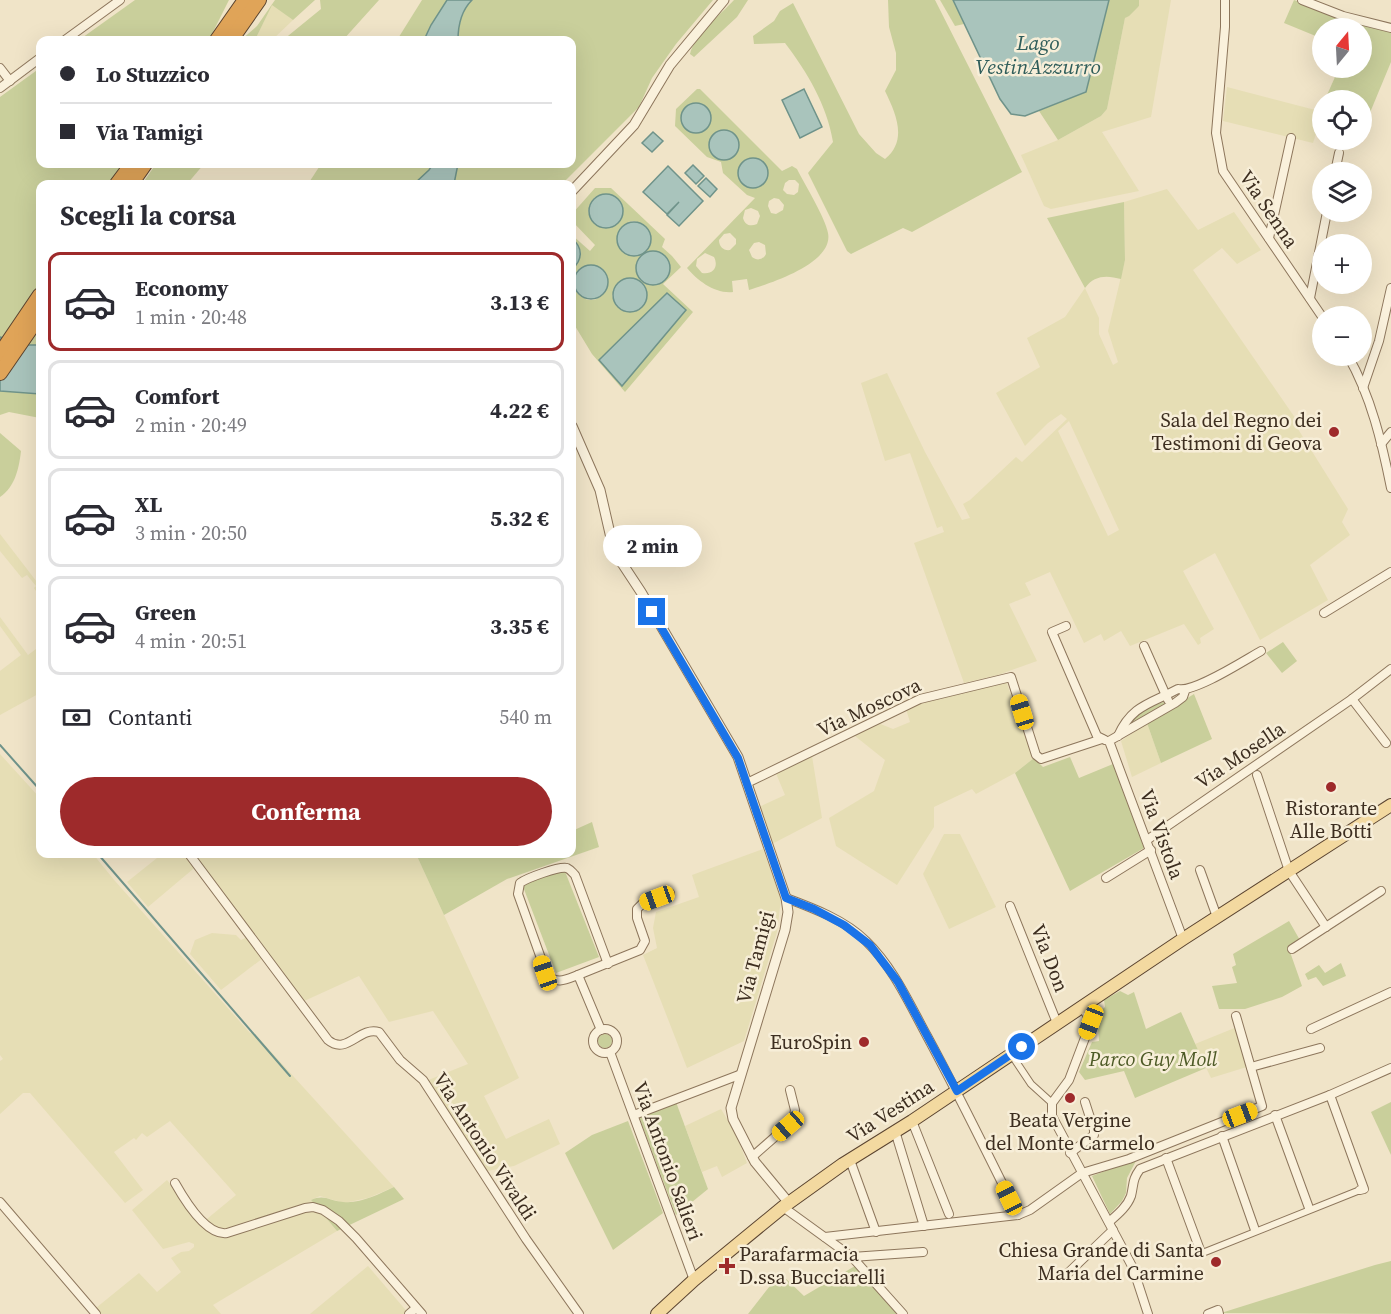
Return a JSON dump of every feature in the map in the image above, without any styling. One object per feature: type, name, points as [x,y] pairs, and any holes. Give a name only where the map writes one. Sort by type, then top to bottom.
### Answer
[{"type":"highway","points":[[220,36],[245,0]]},
{"type":"highway","points":[[234,36],[259,0]]},
{"type":"highway","points":[[0,354],[36,302]]},
{"type":"highway","points":[[0,374],[36,321]]},
{"type":"main road","name":"Via Vestina","points":[[659,1313],[694,1280],[786,1205],[850,1160],[1183,939],[1391,805]]},
{"type":"street","points":[[70,36],[120,0]]},
{"type":"street","points":[[576,187],[634,125],[670,65],[724,0]]},
{"type":"street","name":"Via Senna","points":[[1225,0],[1216,133],[1223,171],[1315,306]]},
{"type":"street","points":[[1302,0],[1343,16],[1391,28]]},
{"type":"street","points":[[0,88],[36,61]]},
{"type":"street","points":[[0,68],[10,81]]},
{"type":"street","points":[[1269,238],[1291,138]]},
{"type":"street","points":[[1338,162],[1340,153]]},
{"type":"street","points":[[1310,298],[1325,222]]},
{"type":"street","points":[[1363,388],[1379,341],[1391,288]]},
{"type":"street","points":[[1353,366],[1363,388],[1382,444],[1391,488]]},
{"type":"street","points":[[1382,444],[1391,432]]},
{"type":"street","name":"Via Tamigi","points":[[576,435],[600,490],[614,552],[641,592],[738,758],[786,898],[788,912],[785,930],[730,1108],[752,1157],[786,1205]]},
{"type":"street","points":[[1324,613],[1391,572]]},
{"type":"street","name":"Via Vistola","points":[[1066,626],[1052,632],[1097,736],[1106,740],[1151,850],[1183,939]]},
{"type":"street","points":[[1144,646],[1171,705]]},
{"type":"street","points":[[1106,740],[1118,736],[1171,705],[1182,697],[1185,691],[1262,651]]},
{"type":"street","name":"Via Mosella","points":[[1147,840],[1352,699],[1391,669]]},
{"type":"street","name":"Via Moscova","points":[[747,783],[920,699],[1011,677],[1036,755],[1041,759],[1106,740]]},
{"type":"street","points":[[1118,736],[1125,720],[1136,710],[1178,689],[1185,691]]},
{"type":"street","points":[[1352,699],[1386,742]]},
{"type":"street","points":[[1257,775],[1289,871],[1326,927]]},
{"type":"street","points":[[1106,878],[1151,850]]},
{"type":"street","name":"Via Antonio Vivaldi","points":[[192,858],[328,1040],[343,1046],[369,1031],[379,1032],[400,1060],[420,1076],[526,1239],[579,1314]]},
{"type":"street","points":[[608,964],[571,870],[561,868],[522,881],[517,888],[518,894],[547,975],[552,980],[559,981],[578,975],[608,964],[637,953],[642,949],[645,941],[637,918],[637,909],[643,903],[670,893]]},
{"type":"street","points":[[1200,870],[1217,917]]},
{"type":"street","points":[[1292,949],[1381,891]]},
{"type":"street","points":[[786,898],[814,909],[844,925],[870,945],[898,982],[957,1091],[1018,1215]]},
{"type":"street","name":"Via Don","points":[[1010,906],[1020,925],[1057,1023]]},
{"type":"street","name":"Via Antonio Salieri","points":[[578,975],[601,1030]]},
{"type":"street","points":[[1311,1029],[1391,992]]},
{"type":"street","points":[[1082,1006],[1091,1022],[1069,1080],[1052,1103],[1052,1116],[1132,1268],[1148,1314]]},
{"type":"street","points":[[825,1237],[1018,1215],[1030,1210],[1082,1173],[1129,1159],[1262,1106],[1236,1016]]},
{"type":"street","name":"Via Antonio Salieri","points":[[608,1029],[616,1035],[616,1047],[610,1052],[603,1053],[594,1046],[595,1035],[601,1030],[608,1029]]},
{"type":"street","points":[[1251,1067],[1320,1048]]},
{"type":"street","name":"Via Antonio Salieri","points":[[610,1052],[694,1280]]},
{"type":"street","points":[[1011,1054],[1032,1084],[1052,1103]]},
{"type":"street","points":[[1067,1274],[1111,1226],[1131,1197],[1133,1178],[1140,1169],[1330,1095],[1391,1068]]},
{"type":"street","points":[[634,1115],[740,1075]]},
{"type":"street","points":[[752,1157],[792,1123],[795,1112],[790,1090]]},
{"type":"street","points":[[1166,1158],[1200,1252],[1256,1231],[1362,1189],[1330,1095]]},
{"type":"street","points":[[1070,1153],[1094,1135],[1085,1102]]},
{"type":"street","points":[[1275,1115],[1309,1209]]},
{"type":"street","points":[[912,1121],[949,1214]]},
{"type":"street","points":[[896,1131],[924,1226]]},
{"type":"street","points":[[1222,1136],[1256,1231]]},
{"type":"street","points":[[850,1160],[876,1232]]},
{"type":"street","points":[[175,1183],[186,1202],[213,1231],[219,1233],[227,1233],[305,1208],[313,1207],[326,1211],[356,1238],[419,1311],[409,1314]]},
{"type":"street","points":[[0,1202],[96,1314]]},
{"type":"street","points":[[786,1205],[852,1257],[903,1314]]},
{"type":"street","points":[[852,1257],[923,1252]]},
{"type":"street","points":[[1208,1314],[1218,1311],[1219,1314]]},
{"type":"shaded area","points":[[1139,0],[1171,0],[1151,117],[1102,132],[1139,191],[1051,209],[1044,206],[1021,155],[1058,140],[1101,116],[1107,109],[1125,18],[1139,6]]},
{"type":"shaded area","points":[[272,4],[293,20],[276,36],[257,36]]},
{"type":"shaded area","points":[[1227,87],[1312,109],[1312,143],[1223,121]]},
{"type":"shaded area","points":[[1167,189],[1198,230],[1234,212],[1261,250],[1237,264],[1222,248],[1193,270],[1300,425],[1298,429],[1348,509],[1342,522],[1350,535],[1310,565],[1328,600],[1260,640],[1215,553],[1183,571],[1214,629],[1200,638],[1201,643],[1198,645],[1184,624],[1130,646],[1121,631],[1104,641],[1101,634],[1084,643],[1050,572],[1025,583],[1031,595],[1009,604],[1037,661],[998,675],[964,683],[914,543],[944,532],[942,526],[937,528],[910,453],[885,461],[861,383],[887,373],[925,452],[962,520],[970,518],[963,504],[1016,457],[1022,462],[1067,419],[1061,414],[1048,423],[1025,446],[996,393],[1040,367],[1027,338],[1065,317],[1085,288],[1099,318],[1099,334],[1113,365],[1118,362],[1108,331],[1125,260],[1124,202]],"holes":[[[1069,421],[1119,530],[1108,536],[1058,431]]]},
{"type":"shaded area","points":[[0,534],[36,581],[36,586],[27,575],[22,578],[0,551]]},
{"type":"shaded area","points":[[0,617],[28,655],[36,649],[36,695],[0,715],[0,671],[21,655],[0,626]]},
{"type":"shaded area","points":[[1006,681],[1034,758],[1015,773],[976,794],[972,789],[934,807],[934,827],[897,885],[836,846],[829,818],[874,791],[885,760],[855,736],[878,723],[893,729],[910,722],[906,709],[927,700]]},
{"type":"shaded area","points":[[1147,723],[1161,763],[1132,777],[1121,741]]},
{"type":"shaded area","points":[[0,754],[36,794],[36,858],[96,858],[250,1033],[253,1032],[394,1187],[368,1198],[344,1203],[320,1196],[311,1200],[337,1231],[213,1305],[221,1314],[93,1314],[91,1312],[139,1273],[157,1292],[181,1272],[171,1258],[181,1252],[189,1251],[194,1244],[189,1242],[163,1249],[132,1210],[167,1180],[202,1223],[236,1195],[170,1121],[147,1137],[142,1133],[136,1140],[134,1138],[114,1152],[143,1190],[125,1203],[30,1093],[23,1093],[0,1114],[0,1061],[3,1059],[0,1055]]},
{"type":"shaded area","points":[[812,756],[822,818],[770,845],[759,807],[785,795],[775,771]]},
{"type":"shaded area","points":[[944,834],[960,834],[996,907],[949,929],[923,874]]},
{"type":"shaded area","points":[[763,849],[781,899],[777,932],[744,1041],[687,1068],[643,955],[657,948],[653,928],[656,912],[699,897],[692,875]]},
{"type":"shaded area","points":[[157,858],[418,858],[519,1078],[484,1096],[506,1139],[549,1119],[560,1144],[514,1166],[487,1171],[426,1081],[468,1064],[433,1011],[389,1022],[359,976],[302,1002],[267,955],[221,990],[190,954],[195,940],[212,933],[236,935],[241,940],[247,937],[199,864],[148,907],[127,882]]},
{"type":"shaded area","points":[[1237,1027],[1250,1066],[1211,1078],[1195,1044]]},
{"type":"shaded area","points":[[721,1109],[736,1134],[747,1163],[722,1177],[717,1166],[702,1172],[685,1126]]},
{"type":"shaded area","points":[[368,1266],[409,1314],[310,1314]]},
{"type":"green space","points":[[135,0],[229,0],[211,36],[85,36]]},
{"type":"green space","points":[[275,0],[315,0],[293,20],[272,5],[257,36],[246,36],[257,26]]},
{"type":"green space","points":[[320,0],[379,0],[347,36],[288,36],[321,9]]},
{"type":"green space","points":[[422,0],[447,0],[426,36],[400,36]]},
{"type":"green space","points":[[472,0],[713,0],[676,44],[652,78],[639,107],[566,180],[455,180],[457,168],[576,168],[576,36],[458,36],[465,9]]},
{"type":"green space","points":[[734,0],[748,0],[737,17],[694,57],[690,54],[702,33]]},
{"type":"green space","points":[[888,0],[935,0],[1022,172],[912,232],[903,228],[851,254],[847,251],[808,173],[833,142],[821,102],[808,77],[785,43],[754,44],[753,36],[774,21],[780,11],[793,3],[859,134],[876,153],[885,159],[892,152],[898,135],[896,118],[885,91],[896,70],[896,53],[889,27]]},
{"type":"green space","points":[[940,0],[953,0],[964,24],[955,26]]},
{"type":"green space","points":[[1109,0],[1139,0],[1139,6],[1125,18],[1107,109],[1101,116],[1058,140],[1039,111],[1086,92]]},
{"type":"green space","points":[[1294,0],[1347,18],[1312,18],[1312,34],[1284,23]]},
{"type":"green space","points":[[1372,27],[1391,31],[1391,62],[1372,108],[1372,90],[1329,90],[1335,78],[1372,78]]},
{"type":"green space","points":[[36,71],[36,168],[121,168],[112,180],[36,180],[36,290],[24,307],[36,307],[36,345],[27,345],[0,337],[0,97]]},
{"type":"green space","points":[[697,89],[700,89],[782,171],[792,166],[797,169],[819,210],[828,233],[827,244],[821,254],[785,277],[749,290],[747,279],[732,281],[733,292],[726,292],[707,286],[691,273],[687,268],[755,198],[747,195],[723,173],[721,162],[707,157],[675,126],[676,109]],"holes":[[[700,103],[708,109],[711,118],[704,131],[695,133],[682,111],[690,104]],[[751,158],[761,160],[756,188],[746,187],[739,180],[742,162]],[[789,180],[795,180],[799,184],[798,192],[794,195],[787,194],[783,190],[785,183]],[[774,198],[779,199],[784,205],[783,210],[776,214],[771,213],[768,206],[769,201]],[[751,208],[758,211],[760,216],[757,224],[752,225],[746,224],[743,218],[745,210]],[[730,233],[736,239],[736,244],[730,250],[726,250],[721,247],[719,240],[724,234]],[[759,242],[765,245],[766,254],[762,259],[756,259],[752,257],[749,250],[754,243]],[[705,253],[714,257],[716,264],[714,270],[702,273],[696,266],[697,259]]]},
{"type":"green space","points":[[153,168],[201,168],[190,180],[145,180]]},
{"type":"green space","points":[[318,168],[431,168],[419,180],[311,180]]},
{"type":"green space","points":[[595,188],[611,188],[665,239],[662,247],[681,267],[663,284],[693,312],[625,392],[592,354],[576,328],[576,288],[588,300],[596,299],[607,288],[607,276],[590,265],[580,269],[576,275],[576,239],[590,251],[595,245],[576,225],[576,209]],"holes":[[[610,194],[619,200],[606,228],[600,227],[592,221],[589,207],[595,197]],[[633,221],[646,227],[650,238],[646,249],[634,256],[628,222]],[[652,251],[664,256],[669,265],[668,275],[659,284],[637,274],[636,270],[641,256]],[[634,278],[643,284],[640,308],[630,312],[616,306],[612,295]]]},
{"type":"green space","points":[[1124,202],[1125,260],[1121,279],[1097,278],[1085,288],[1047,218]]},
{"type":"green space","points":[[0,391],[36,394],[36,417],[9,412],[0,415]]},
{"type":"green space","points":[[0,433],[21,451],[13,483],[0,497]]},
{"type":"green space","points":[[1283,642],[1297,661],[1282,673],[1266,653]]},
{"type":"green space","points":[[1194,694],[1212,739],[1161,763],[1147,723]]},
{"type":"green space","points":[[1165,702],[1161,708],[1124,726],[1131,717],[1142,710]]},
{"type":"green space","points":[[1070,757],[1079,778],[1113,764],[1144,848],[1070,891],[1015,773],[1034,758],[1043,767]]},
{"type":"green space","points":[[592,822],[599,847],[576,855],[576,829]]},
{"type":"green space","points":[[418,858],[567,858],[507,879],[444,915]]},
{"type":"green space","points":[[564,869],[599,957],[556,973],[522,884]]},
{"type":"green space","points":[[1289,921],[1301,942],[1289,949],[1302,986],[1282,997],[1245,1009],[1219,1009],[1212,986],[1237,983],[1232,967],[1236,965],[1233,954]]},
{"type":"green space","points":[[1341,963],[1346,976],[1323,986],[1316,977],[1308,980],[1305,974],[1319,965],[1325,973]]},
{"type":"green space","name":"Parco Guy Moll","points":[[1120,991],[1128,995],[1134,992],[1146,1029],[1181,1012],[1206,1068],[1135,1098],[1124,1071],[1085,1080],[1079,1072],[1092,1042],[1099,1041],[1097,1014],[1105,1007],[1104,1000]]},
{"type":"green space","points":[[602,1034],[608,1034],[612,1041],[608,1048],[602,1048],[598,1044],[598,1038]]},
{"type":"green space","points":[[676,1102],[708,1189],[676,1215],[639,1117]]},
{"type":"green space","points":[[1391,1102],[1391,1155],[1371,1112]]},
{"type":"green space","points":[[628,1121],[663,1213],[613,1250],[565,1153],[592,1135]]},
{"type":"green space","points":[[1137,1159],[1127,1178],[1126,1193],[1110,1214],[1092,1176]]},
{"type":"green space","points":[[394,1187],[404,1199],[337,1231],[311,1200],[324,1198],[343,1202],[356,1201]]},
{"type":"green space","points":[[1391,1261],[1391,1314],[1221,1313],[1375,1265]]},
{"type":"green space","points":[[855,1266],[897,1314],[748,1314],[780,1273],[804,1296]]},
{"type":"water","points":[[447,0],[472,0],[461,18],[458,36],[426,36]]},
{"type":"water","name":"Lago VestinAzzurro","points":[[953,0],[1109,0],[1086,92],[1025,116],[1011,114],[1000,99]]},
{"type":"water","points":[[804,89],[822,127],[800,138],[782,100]]},
{"type":"water","points":[[696,103],[707,107],[711,118],[707,129],[696,133],[685,129],[681,118],[685,107]]},
{"type":"water","points":[[724,130],[735,134],[739,145],[735,156],[724,160],[713,156],[709,145],[713,134]]},
{"type":"water","points":[[653,132],[663,141],[652,152],[642,143]]},
{"type":"water","points":[[753,158],[764,162],[768,173],[764,184],[753,188],[742,184],[738,173],[742,162]]},
{"type":"water","points":[[693,165],[704,176],[696,184],[685,173]]},
{"type":"water","points":[[668,166],[703,201],[679,226],[667,215],[679,202],[667,214],[643,192]]},
{"type":"water","points":[[430,168],[457,168],[455,180],[418,180]]},
{"type":"water","points":[[706,178],[717,189],[710,197],[698,186]]},
{"type":"water","points":[[606,194],[618,199],[623,211],[618,223],[606,228],[594,223],[589,211],[594,199]]},
{"type":"water","points":[[634,222],[646,227],[651,239],[646,251],[634,256],[622,251],[617,239],[622,227]]},
{"type":"water","points":[[576,242],[580,250],[576,265]]},
{"type":"water","points":[[653,251],[665,256],[670,268],[665,280],[653,285],[641,280],[636,268],[641,256]]},
{"type":"water","points":[[584,266],[598,266],[607,275],[607,289],[598,298],[584,298],[576,290],[576,274]]},
{"type":"water","points":[[630,278],[642,283],[647,295],[642,307],[630,312],[618,307],[613,295],[618,283]]},
{"type":"water","points":[[667,293],[686,310],[622,386],[599,360]]},
{"type":"water","points":[[0,337],[27,345],[36,345],[36,394],[0,391]]},
{"type":"waterway","points":[[0,745],[36,786]]},
{"type":"waterway","points":[[101,858],[290,1076]]},
{"type":"place","name":"Sala del Regno dei Testimoni di Geova","points":[[1334,432]]},
{"type":"place","name":"Ristorante Alle Botti","points":[[1331,787]]},
{"type":"place","name":"EuroSpin","points":[[864,1042]]},
{"type":"place","name":"Beata Vergine del Monte Carmelo","points":[[1070,1098]]},
{"type":"place","name":"Chiesa Grande di Santa Maria del Carmine","points":[[1216,1262]]},
{"type":"place","name":"Parafarmacia D.ssa Bucciarelli","points":[[727,1266]]},
{"type":"route","points":[[652,612],[738,758],[786,898],[814,909],[844,925],[859,934],[870,945],[898,982],[957,1091],[1022,1047]]}]
